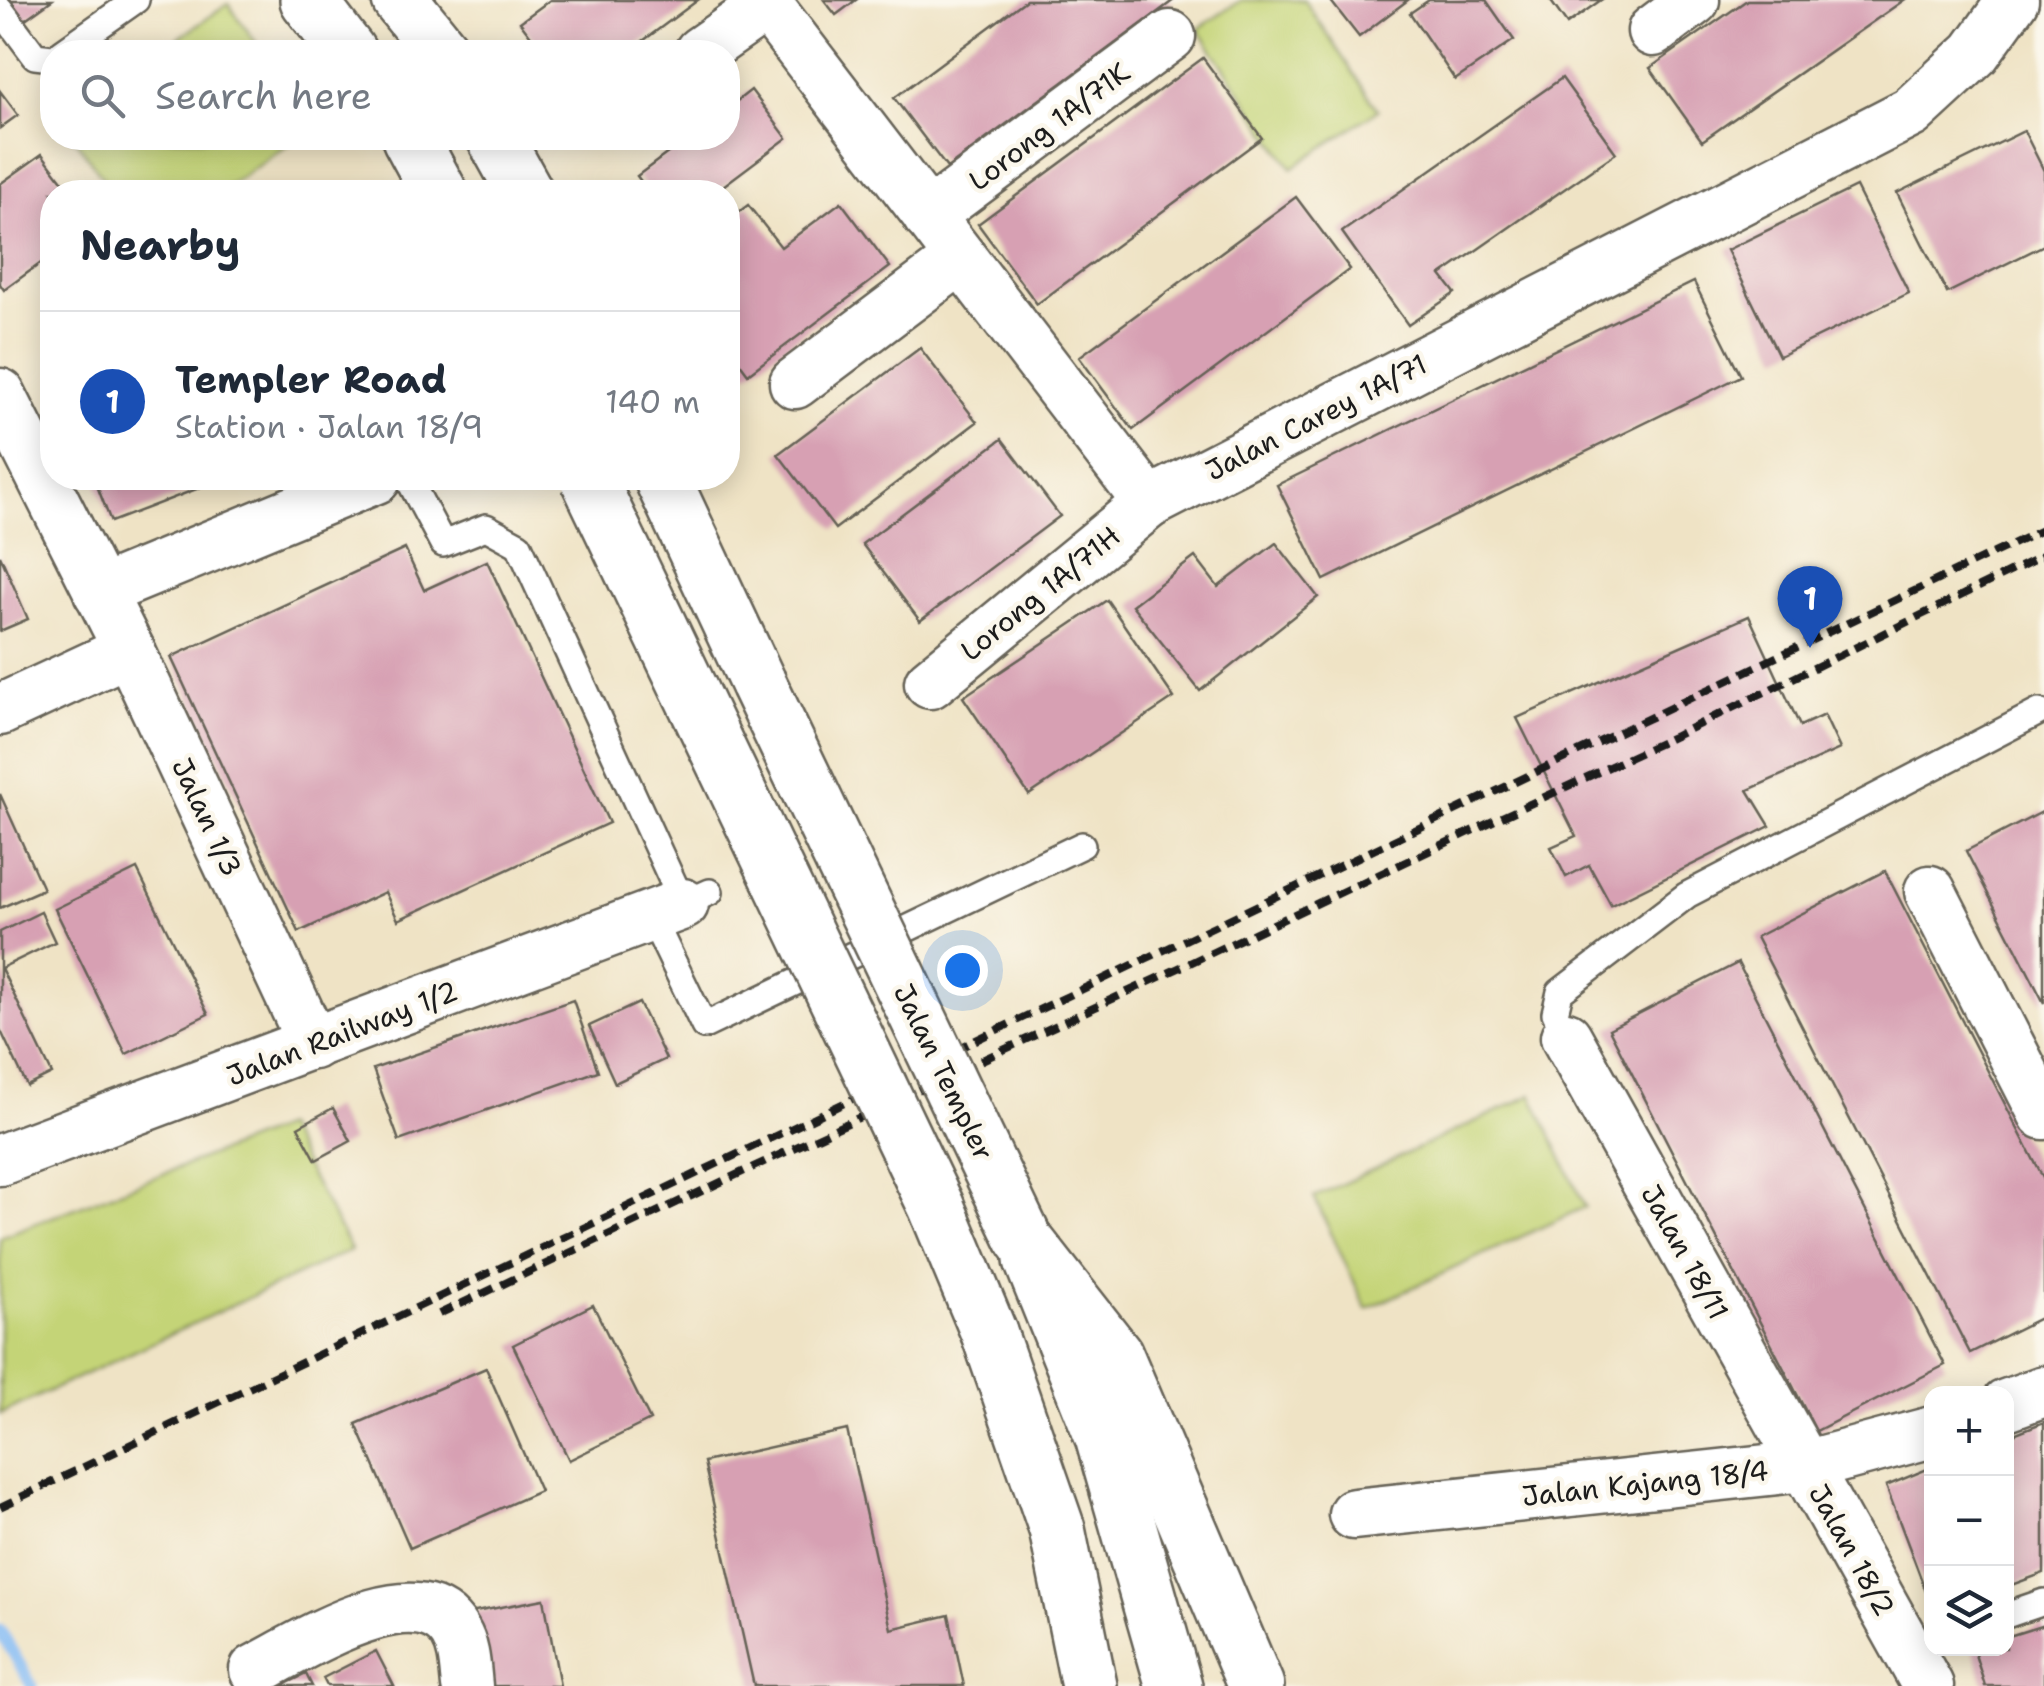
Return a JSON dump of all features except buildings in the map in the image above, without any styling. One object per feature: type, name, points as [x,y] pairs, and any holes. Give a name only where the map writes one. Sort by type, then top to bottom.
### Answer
[{"type":"main road","points":[[308,0],[339,40]]},
{"type":"main road","points":[[400,0],[432,40]]},
{"type":"main road","points":[[416,150],[432,180]]},
{"type":"main road","points":[[502,150],[518,180]]},
{"type":"main road","points":[[594,490],[936,1206],[989,1333],[1057,1529],[1081,1670]]},
{"type":"main road","name":"Jalan Templer","points":[[668,490],[1024,1239],[1103,1437],[1174,1686]]},
{"type":"main road","points":[[1024,1239],[1115,1355],[1223,1600],[1256,1686]]},
{"type":"street","points":[[1653,31],[1694,0]]},
{"type":"street","name":"Jalan Carey 1A/71","points":[[1149,503],[1912,112],[1975,53],[2013,0]]},
{"type":"street","points":[[716,40],[765,3],[1149,503]]},
{"type":"street","name":"Lorong 1A/71K","points":[[928,216],[1170,36]]},
{"type":"street","points":[[796,383],[961,258]]},
{"type":"street","name":"Jalan 1/3","points":[[0,394],[40,474]]},
{"type":"street","name":"Jalan 1/3","points":[[48,490],[129,650],[313,1044]]},
{"type":"street","points":[[99,592],[347,490]]},
{"type":"street","name":"Lorong 1A/71H","points":[[930,682],[1149,503]]},
{"type":"street","points":[[0,710],[129,650]]},
{"type":"street","points":[[1930,891],[2044,1114]]},
{"type":"street","name":"Jalan Railway 1/2","points":[[0,1160],[681,904]]},
{"type":"street","name":"Jalan 18/11","points":[[1566,1038],[1805,1466]]},
{"type":"street","points":[[2014,1403],[2044,1391]]},
{"type":"street","name":"Jalan Kajang 18/4","points":[[1354,1514],[1805,1466],[1924,1434]]},
{"type":"street","name":"Jalan 18/2","points":[[1805,1466],[1922,1658]]},
{"type":"street","points":[[254,1670],[351,1622],[379,1611],[408,1609],[432,1614],[454,1629],[464,1653],[467,1686]]},
{"type":"lane","points":[[79,40],[136,0]]},
{"type":"lane","points":[[0,10],[35,56],[40,57]]},
{"type":"lane","points":[[414,490],[443,544],[486,527],[519,546],[681,904],[704,1026],[1082,845]]},
{"type":"lane","points":[[1566,1038],[1555,1013],[1560,992],[1687,895],[2039,712]]},
{"type":"lane","points":[[2014,1611],[2044,1602]]},
{"type":"green space","points":[[1241,0],[1304,0],[1378,110],[1292,168],[1198,29]]},
{"type":"green space","points":[[228,4],[254,40],[176,40]]},
{"type":"green space","points":[[83,150],[281,150],[237,180],[104,180]]},
{"type":"green space","points":[[1532,1095],[1585,1207],[1367,1309],[1314,1197]]},
{"type":"green space","points":[[284,1127],[351,1250],[0,1414],[0,1237]]},
{"type":"waterway","points":[[0,1630],[32,1686]]},
{"type":"railway","points":[[0,1507],[2044,529]]},
{"type":"railway","points":[[439,1314],[1675,736],[2044,555]]},
{"type":"place","name":"Templer Road","points":[[1810,648]]}]
